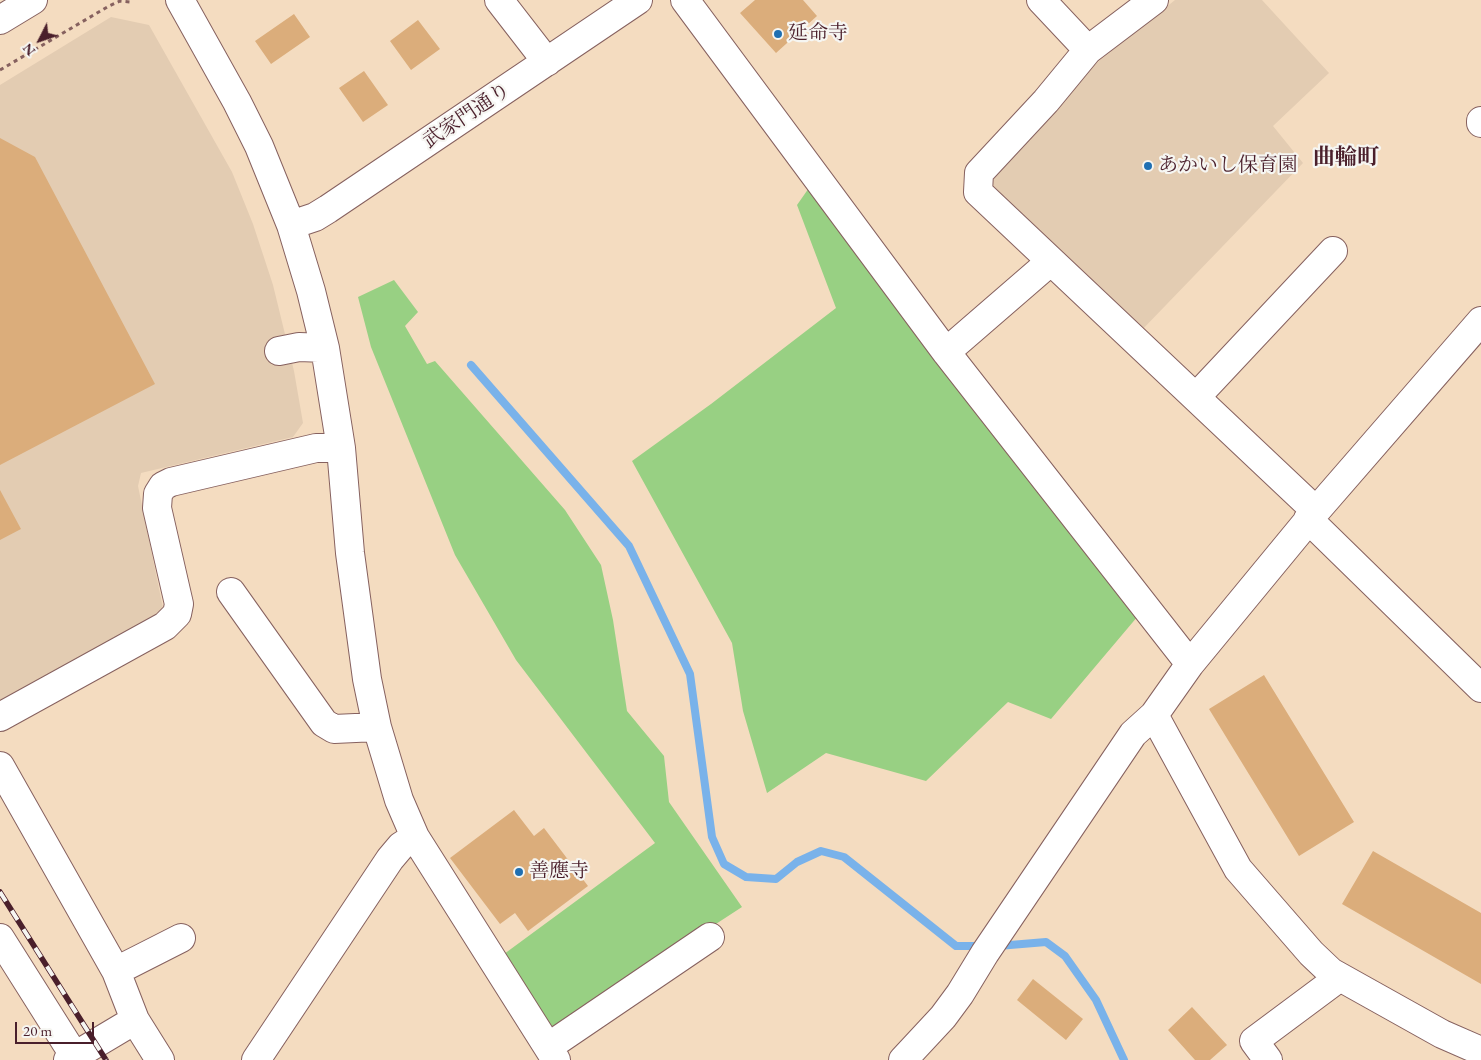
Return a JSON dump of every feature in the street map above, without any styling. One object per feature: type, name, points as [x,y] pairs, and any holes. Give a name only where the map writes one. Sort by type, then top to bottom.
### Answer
[{"type":"street","points":[[0,20],[32,0]]},
{"type":"street","points":[[180,0],[237,102],[259,146],[291,226],[312,291],[325,348],[341,448],[350,554],[367,678],[377,727],[399,800],[415,837],[552,1054],[710,937]]},
{"type":"street","points":[[499,0],[547,62]]},
{"type":"street","name":"武家門通り","points":[[291,226],[315,217],[328,209],[638,0]]},
{"type":"street","points":[[685,0],[946,352],[1190,664]]},
{"type":"street","points":[[1041,0],[1088,50]]},
{"type":"street","points":[[1154,0],[1088,50],[1046,101],[980,174],[978,192],[1050,262],[1196,397],[1481,688]]},
{"type":"street","points":[[1196,397],[1333,251]]},
{"type":"street","points":[[946,352],[1050,262]]},
{"type":"street","points":[[910,1058],[960,994],[985,953],[1133,734],[1154,715],[1190,664],[1312,515],[1481,321]]},
{"type":"street","points":[[279,351],[300,347],[325,348]]},
{"type":"street","points":[[0,717],[165,626],[177,614],[179,604],[157,508],[158,494],[162,486],[171,482],[316,448],[341,448]]},
{"type":"street","points":[[231,592],[324,723],[334,729],[377,727]]},
{"type":"street","points":[[1154,715],[1238,869],[1311,953],[1340,977],[1442,1034],[1481,1051]]},
{"type":"street","points":[[0,766],[116,971],[135,1020],[160,1060]]},
{"type":"street","points":[[256,1060],[390,859],[401,846],[415,837]]},
{"type":"street","points":[[0,938],[73,1059],[135,1020]]},
{"type":"street","points":[[116,971],[181,938]]},
{"type":"street","points":[[1268,1060],[1254,1041],[1340,977]]},
{"type":"street","points":[[1474,1060],[1481,1055]]},
{"type":"path","points":[[0,70],[109,6],[120,1],[130,2]]},
{"type":"shaded area","name":"あかいし保育園","points":[[1175,0],[1262,0],[1329,73],[1273,126],[1303,163],[1139,333],[993,193],[993,170],[1099,61]]},
{"type":"shaded area","points":[[111,17],[149,25],[232,172],[253,224],[273,285],[294,371],[303,423],[293,437],[141,473],[138,486],[163,608],[156,619],[0,702],[0,85]]},
{"type":"green space","points":[[811,185],[1138,616],[1051,719],[1008,702],[926,781],[826,753],[767,793],[743,711],[732,643],[632,461],[711,404],[836,308],[797,205]]},
{"type":"green space","points":[[394,280],[418,312],[405,326],[427,364],[435,361],[565,510],[601,565],[613,620],[627,711],[664,756],[669,802],[742,907],[553,1030],[500,957],[655,843],[516,660],[455,555],[371,347],[358,297]]},
{"type":"building","name":"延命寺","points":[[755,0],[803,0],[817,16],[776,53],[740,13]]},
{"type":"building","points":[[294,14],[310,37],[271,64],[255,41]]},
{"type":"building","points":[[418,20],[440,49],[411,70],[390,41]]},
{"type":"building","points":[[364,71],[388,105],[363,122],[339,88]]},
{"type":"building","points":[[0,138],[35,157],[155,384],[0,465]]},
{"type":"building","points":[[0,490],[21,529],[0,540]]},
{"type":"building","points":[[1264,675],[1354,822],[1299,856],[1209,709]]},
{"type":"building","name":"善應寺","points":[[514,810],[534,836],[544,828],[588,886],[528,931],[515,913],[500,924],[450,858]]},
{"type":"building","points":[[1373,851],[1481,913],[1481,984],[1342,904]]},
{"type":"building","points":[[1033,979],[1083,1019],[1066,1040],[1017,1000]]},
{"type":"building","points":[[1192,1007],[1227,1045],[1210,1060],[1195,1060],[1168,1030]]},
{"type":"waterway","points":[[471,365],[629,546],[690,674],[712,837],[724,864],[746,877],[776,879],[797,862],[821,851],[844,857],[956,946],[982,946]]},
{"type":"waterway","points":[[998,946],[1046,942],[1065,956],[1096,1000],[1124,1060]]},
{"type":"railway","points":[[0,892],[106,1060]]},
{"type":"place","name":"延命寺","points":[[778,34]]},
{"type":"place","name":"あかいし保育園","points":[[1148,166]]},
{"type":"place","name":"善應寺","points":[[519,872]]},
{"type":"district","name":"曲輪町","points":[[1346,158]]}]
